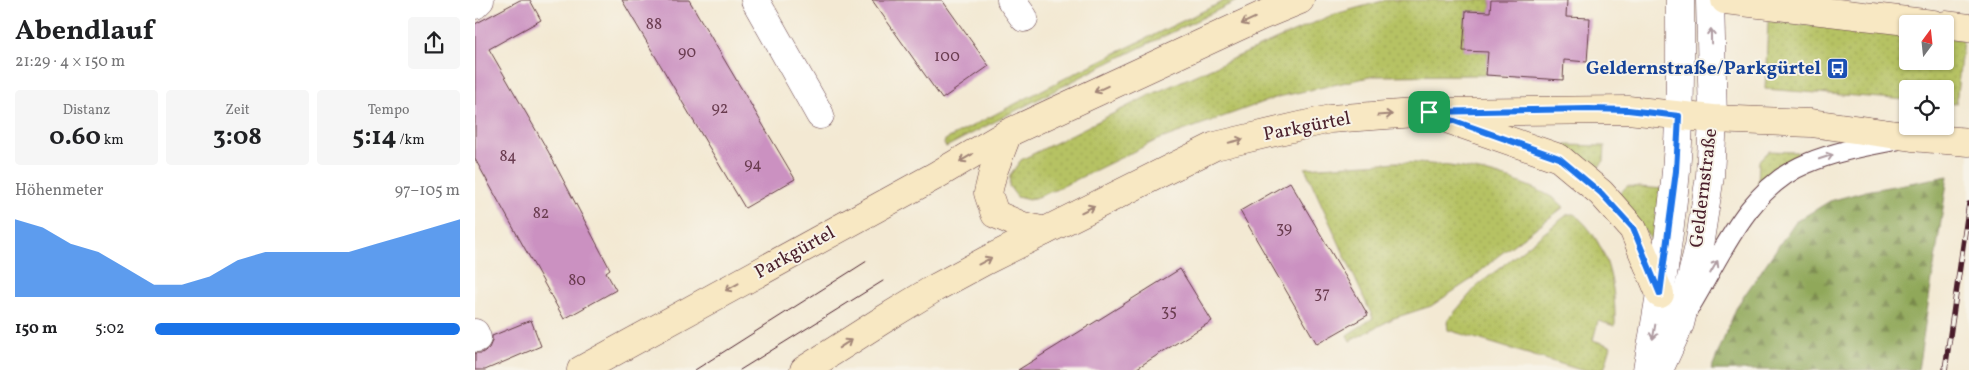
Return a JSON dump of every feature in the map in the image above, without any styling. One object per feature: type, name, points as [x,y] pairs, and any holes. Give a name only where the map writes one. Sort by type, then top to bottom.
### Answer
[{"type":"main road","points":[[1725,0],[1899,20]]},
{"type":"main road","points":[[1852,0],[1875,17]]},
{"type":"main road","name":"Parkgürtel","points":[[581,370],[935,176],[1008,133],[1296,1]]},
{"type":"main road","points":[[1954,26],[1969,28]]},
{"type":"main road","name":"Parkgürtel","points":[[804,370],[935,288],[1215,146],[1330,119],[1429,112],[1628,110],[1713,119],[1811,123],[1912,137],[1969,142]]},
{"type":"main road","points":[[1429,112],[1559,158],[1601,193],[1633,228],[1660,294]]},
{"type":"main road","points":[[1008,133],[993,172],[988,193],[995,214],[1023,226],[1045,231]]},
{"type":"street","points":[[475,5],[480,0]]},
{"type":"street","points":[[755,0],[820,115]]},
{"type":"street","name":"Geldernstraße","points":[[1647,370],[1660,294],[1676,171],[1679,116],[1680,0]]},
{"type":"street","name":"Geldernstraße","points":[[1659,370],[1680,324],[1690,285],[1710,176],[1713,119],[1711,0]]},
{"type":"lane","points":[[1680,324],[1734,232],[1770,187],[1785,175],[1806,163],[1912,137]]},
{"type":"green space","points":[[1226,0],[1239,0],[1100,67],[946,147],[944,144],[945,140],[1081,70]]},
{"type":"green space","points":[[1386,0],[1491,0],[1490,12],[1466,11],[1463,50],[1488,52],[1486,75],[1374,76],[1278,97],[1155,141],[1055,190],[1029,200],[1017,197],[1009,186],[1010,175],[1021,160],[1150,95],[1332,15]]},
{"type":"green space","points":[[1768,21],[1899,33],[1899,70],[1954,70],[1954,38],[1963,39],[1956,104],[1954,104],[1954,80],[1899,80],[1899,99],[1765,89]]},
{"type":"green space","points":[[1564,145],[1605,146],[1604,161],[1595,171]]},
{"type":"green space","points":[[1769,151],[1797,152],[1799,155],[1778,167],[1758,184],[1759,161]]},
{"type":"green space","points":[[1397,162],[1464,168],[1496,175],[1542,192],[1564,207],[1498,256],[1472,279],[1431,306],[1394,318],[1350,341],[1347,335],[1373,318],[1305,168]]},
{"type":"green space","points":[[1948,176],[1918,370],[1711,370],[1737,306],[1795,222],[1830,201],[1866,191]]},
{"type":"green space","points":[[1627,186],[1664,189],[1656,247],[1619,194]]},
{"type":"green space","points":[[1568,214],[1574,214],[1586,225],[1595,237],[1608,265],[1614,295],[1615,326],[1598,321],[1593,340],[1611,346],[1604,370],[1581,370],[1448,330],[1447,321],[1477,286]]},
{"type":"building","points":[[520,0],[530,0],[541,20],[489,49],[548,151],[610,269],[606,272],[616,290],[564,319],[475,159],[475,24]]},
{"type":"building","points":[[622,0],[689,0],[795,179],[745,208]]},
{"type":"building","points":[[872,0],[942,0],[989,66],[942,99]]},
{"type":"building","points":[[1491,0],[1567,0],[1566,17],[1590,18],[1587,62],[1564,60],[1563,80],[1486,75],[1488,52],[1463,51],[1466,11],[1490,12]]},
{"type":"building","points":[[1290,182],[1368,315],[1317,344],[1240,211]]},
{"type":"building","points":[[1180,269],[1212,321],[1134,370],[1018,370]]},
{"type":"building","points":[[531,320],[541,346],[485,370],[475,370],[475,353],[482,353],[489,348],[492,336]]},
{"type":"tram line","points":[[695,370],[867,261]]},
{"type":"tram line","points":[[740,370],[883,281]]},
{"type":"railway","points":[[1945,370],[1969,204]]},
{"type":"place","name":"Geldernstraße/Parkgürtel","points":[[1837,69]]},
{"type":"route","points":[[1589,109],[1628,110],[1679,116],[1676,171],[1660,294],[1633,228],[1601,193],[1559,158],[1429,112],[1589,109]]}]
